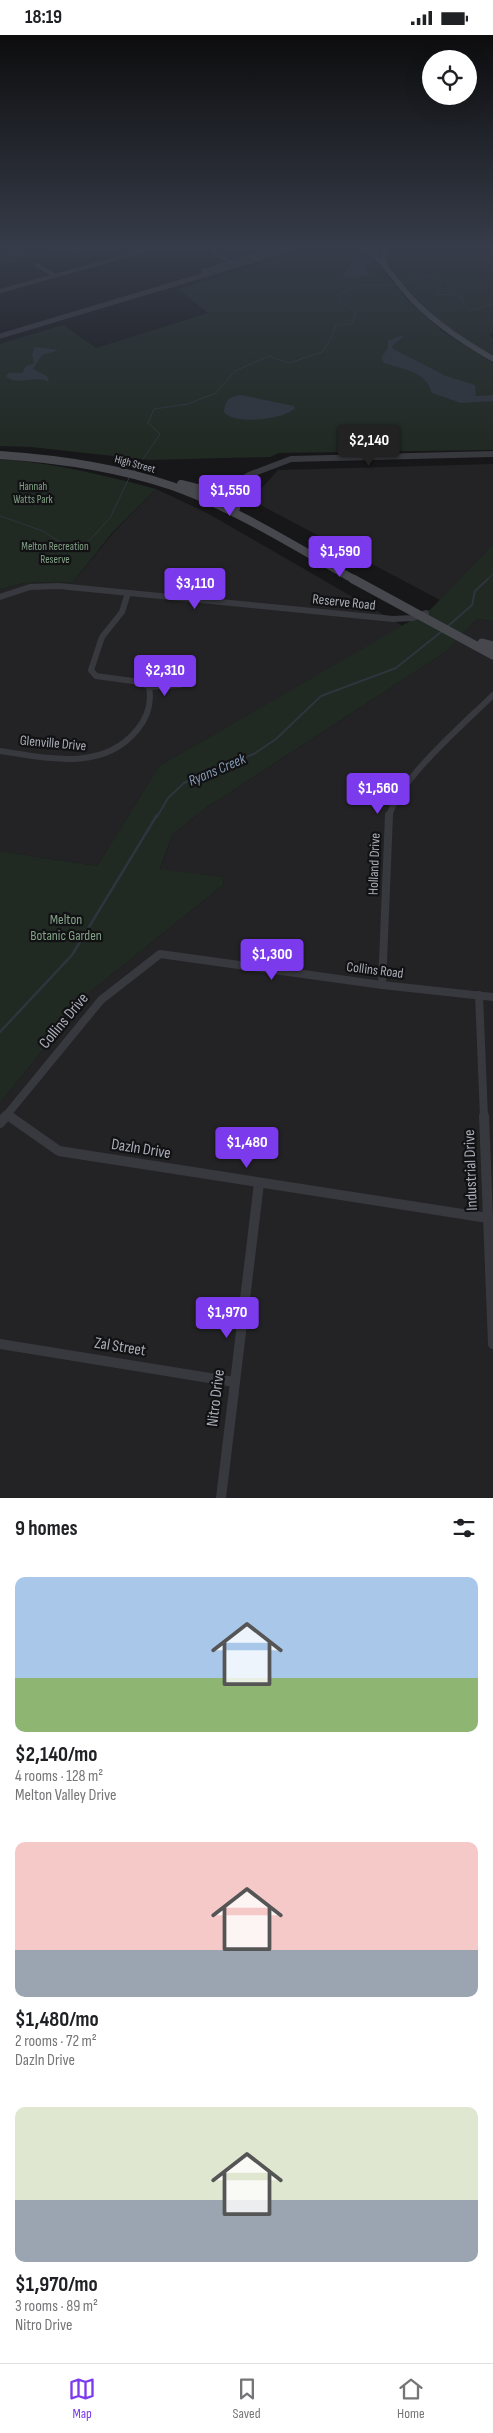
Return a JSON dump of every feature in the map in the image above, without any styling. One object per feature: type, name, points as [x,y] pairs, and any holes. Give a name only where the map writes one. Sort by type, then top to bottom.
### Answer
[{"type":"main road","points":[[430,315],[446,331],[493,359]]},
{"type":"main road","name":"High Street","points":[[0,453],[124,470],[170,481],[219,501],[445,626],[493,655]]},
{"type":"main road","name":"High Street","points":[[136,473],[236,507],[419,612]]},
{"type":"main road","points":[[170,481],[209,491],[232,490],[236,507]]},
{"type":"main road","name":"High Street","points":[[445,626],[493,647]]},
{"type":"street","points":[[0,336],[71,315]]},
{"type":"street","points":[[219,501],[245,480],[266,467],[296,458],[493,455]]},
{"type":"street","name":"Reserve Road","points":[[0,597],[17,590],[43,586],[388,619],[419,612]]},
{"type":"street","points":[[128,593],[122,612],[102,637],[91,670],[96,676],[140,682],[149,687],[180,685]]},
{"type":"street","name":"Reserve Road","points":[[388,619],[419,612]]},
{"type":"street","name":"Glenville Drive","points":[[0,751],[72,760],[90,760],[110,753],[123,746],[136,733],[144,721],[151,694],[149,687]]},
{"type":"street","name":"Holland Drive","points":[[382,985],[388,821],[391,808],[404,785],[493,695]]},
{"type":"street","name":"Collins Road","points":[[165,954],[382,985],[493,997]]},
{"type":"street","name":"Collins Drive","points":[[0,1123],[101,1000],[155,957],[165,954]]},
{"type":"street","name":"Industrial Drive","points":[[478,995],[493,1344]]},
{"type":"street","name":"Dazln Drive","points":[[8,1114],[59,1151],[488,1218]]},
{"type":"street","name":"Nitro Drive","points":[[221,1498],[259,1183]]},
{"type":"street","name":"Zal Street","points":[[0,1343],[234,1382]]},
{"type":"shaded area","points":[[404,336],[392,346],[393,349],[446,376],[475,385],[476,396],[493,395],[493,401],[461,403],[432,393],[429,385],[419,375],[384,363],[381,358],[388,348],[388,341]]},
{"type":"shaded area","points":[[35,347],[59,350],[42,355],[33,369],[47,376],[49,382],[37,379],[20,381],[6,376],[9,373],[22,373],[26,366],[34,363],[32,354]]},
{"type":"shaded area","points":[[241,395],[294,406],[295,408],[290,412],[271,418],[248,420],[238,419],[224,412],[227,402],[231,398]]},
{"type":"shaded area","points":[[493,464],[493,544],[440,600],[251,500],[278,470]]},
{"type":"shaded area","points":[[156,489],[207,513],[403,626],[159,766],[97,866],[0,851],[0,589],[25,583],[73,582],[113,533]]},
{"type":"shaded area","points":[[477,619],[493,621],[493,1498],[0,1498],[0,1103],[90,992],[223,885],[224,877],[160,870],[172,835],[206,808],[447,651]]},
{"type":"green space","points":[[201,315],[424,315],[443,332],[493,363],[493,450],[279,453],[270,457],[149,460],[31,447],[0,446],[0,344],[63,325],[96,348]]},
{"type":"green space","points":[[434,315],[493,315],[493,332],[489,335],[493,338],[493,357],[464,340]]},
{"type":"green space","points":[[0,459],[40,463],[79,470],[156,489],[112,533],[73,582],[25,583],[0,589]]},
{"type":"green space","name":"Melton Botanic Garden","points":[[493,544],[493,621],[477,619],[447,651],[206,808],[172,835],[160,869],[224,877],[223,885],[90,992],[0,1103],[0,851],[97,866],[159,766],[431,609]]},
{"type":"waterway","points":[[143,459],[160,434],[148,423],[154,409],[188,404],[216,393],[235,371],[269,356],[289,363],[322,352],[331,339],[336,325],[352,324],[355,315]]},
{"type":"waterway","points":[[133,472],[141,462]]},
{"type":"waterway","points":[[0,516],[43,531],[60,542],[84,546],[110,518],[130,476]]},
{"type":"waterway","name":"Ryans Creek","points":[[486,580],[493,574]]},
{"type":"waterway","name":"Ryans Creek","points":[[447,627],[472,605],[475,591],[488,579]]},
{"type":"waterway","name":"Ryans Creek","points":[[157,817],[168,798],[184,783],[205,772],[254,754],[276,739],[321,696],[396,668],[441,632]]},
{"type":"waterway","name":"Ryans Creek","points":[[0,1032],[72,955],[157,815]]},
{"type":"park label","name":"Hannah Watts Park","points":[[33,492]]},
{"type":"park label","name":"Melton Recreation Reserve","points":[[55,552]]}]
